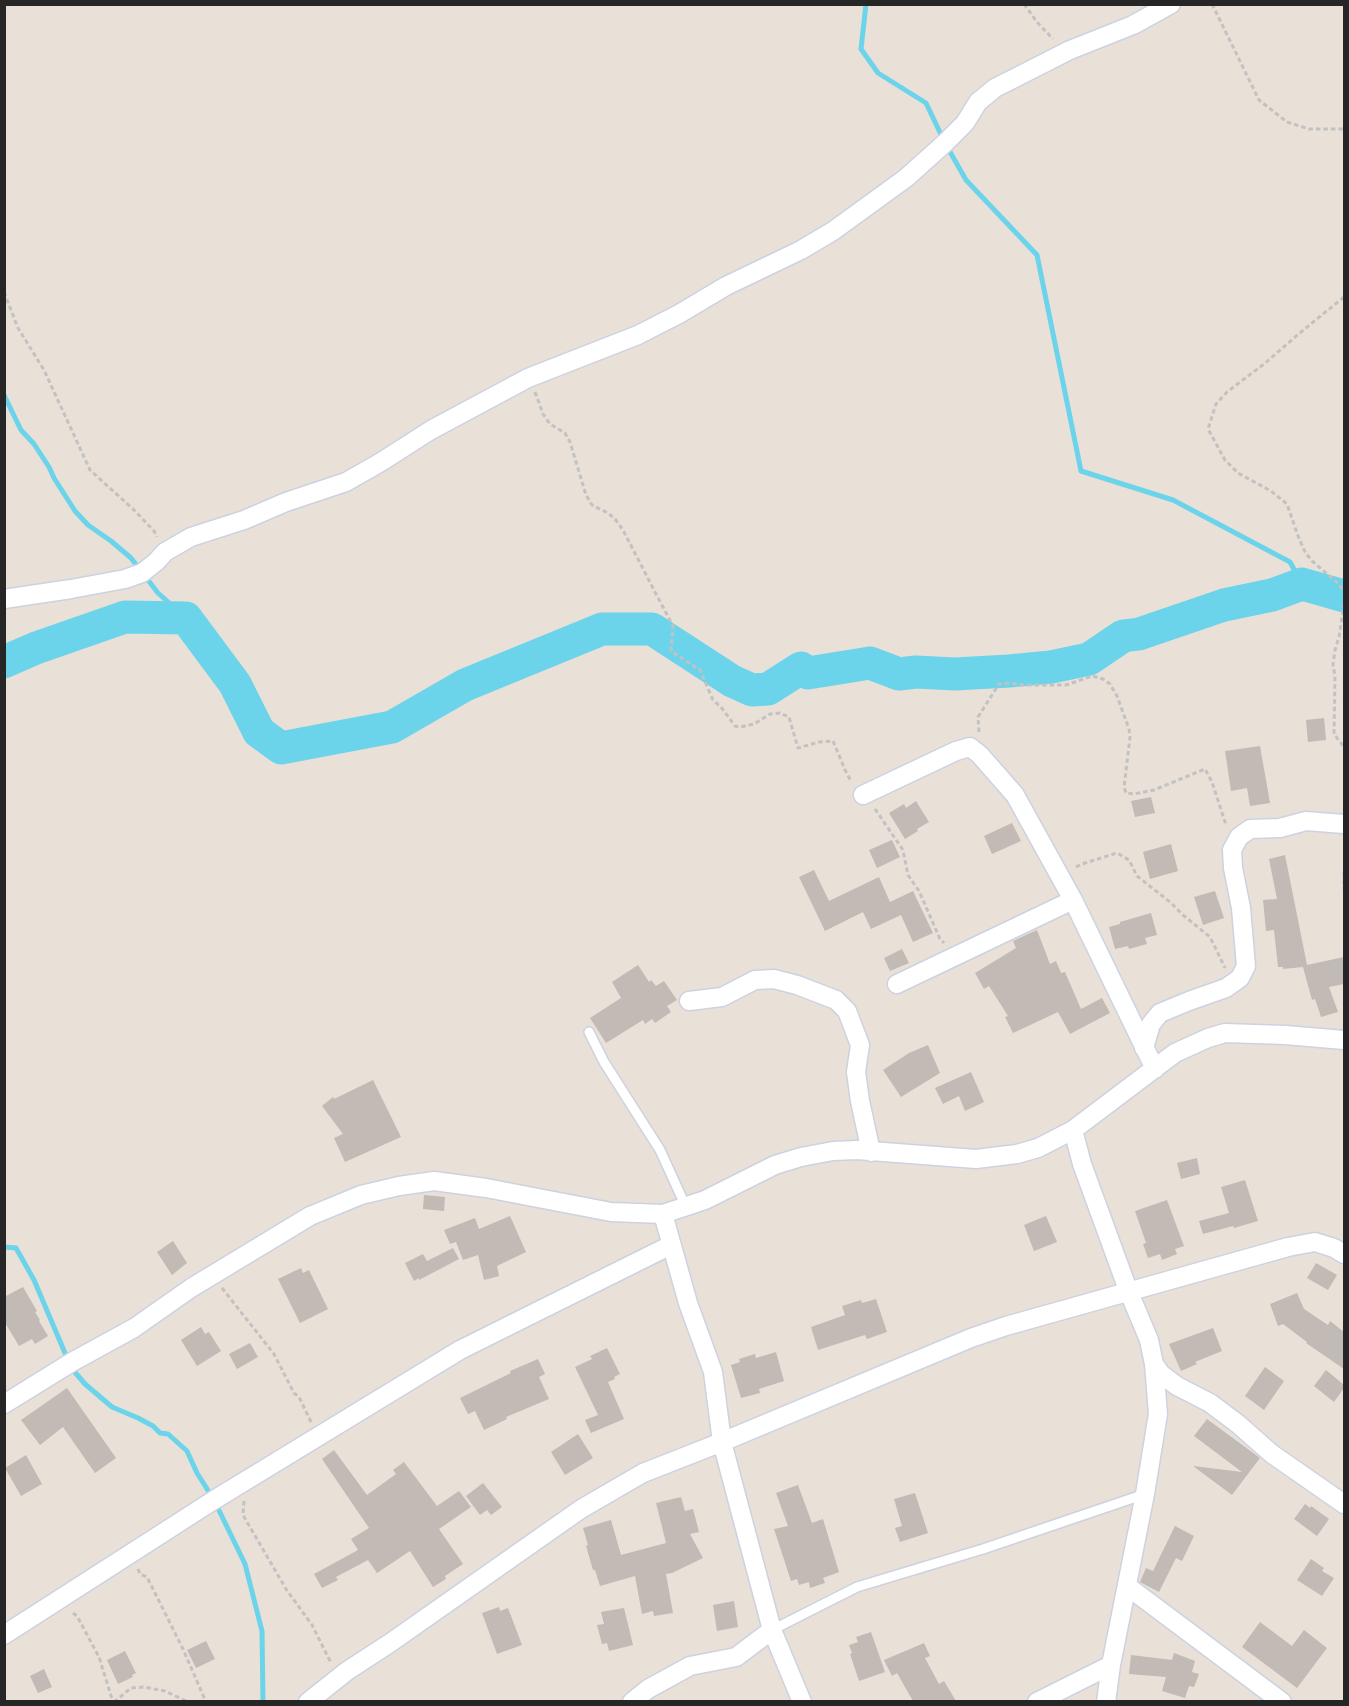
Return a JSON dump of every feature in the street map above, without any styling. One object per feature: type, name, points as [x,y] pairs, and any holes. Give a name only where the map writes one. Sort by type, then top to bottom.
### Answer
[{"type":"street","points":[[4,599],[125,579],[142,573],[165,552],[191,537],[346,482],[431,430],[523,381],[638,335],[726,286],[818,241],[906,178],[965,123],[978,102],[995,88],[1070,50],[1133,25],[1171,4]]},
{"type":"street","points":[[863,795],[956,751],[970,747],[980,755],[1015,795],[1073,900],[1155,1069]]},
{"type":"street","points":[[1144,1048],[1151,1024],[1160,1013],[1226,988],[1240,978],[1246,966],[1241,908],[1232,850],[1239,837],[1250,829],[1280,828],[1306,821],[1344,824]]},
{"type":"street","points":[[897,984],[1073,900]]},
{"type":"street","points":[[689,1001],[722,997],[755,980],[774,980],[797,985],[836,1000],[847,1011],[860,1045],[856,1072],[871,1152]]},
{"type":"street","points":[[4,1404],[72,1362],[134,1328],[191,1287],[310,1216],[361,1195],[434,1181],[486,1188],[611,1212],[663,1214],[705,1200],[754,1174],[783,1162],[833,1151],[994,1158],[1038,1148],[1073,1130],[1175,1053],[1225,1033],[1344,1040]]},
{"type":"street","points":[[1073,1130],[1082,1164],[1128,1290],[1149,1340],[1154,1364],[1158,1414],[1106,1701]]},
{"type":"street","points":[[663,1214],[688,1303],[713,1372],[722,1442],[772,1630],[802,1701]]},
{"type":"street","points":[[308,1701],[580,1509],[643,1473],[971,1338],[1006,1326],[1288,1246],[1315,1242],[1344,1254]]},
{"type":"street","points":[[4,1635],[249,1479],[460,1350],[671,1245]]},
{"type":"street","points":[[1154,1364],[1161,1374],[1177,1386],[1210,1403],[1272,1454],[1344,1503]]},
{"type":"street","points":[[1127,1586],[1282,1701]]},
{"type":"street","points":[[632,1701],[648,1689],[690,1666],[736,1657],[772,1630]]},
{"type":"street","points":[[1037,1701],[1111,1665]]},
{"type":"lane","points":[[589,1032],[604,1062],[660,1150],[686,1207]]},
{"type":"lane","points":[[772,1630],[857,1587],[983,1549],[1145,1494]]},
{"type":"path","points":[[1024,4],[1052,38],[1070,50]]},
{"type":"path","points":[[1212,4],[1259,100],[1287,122],[1309,129],[1344,129]]},
{"type":"path","points":[[4,292],[18,328],[44,370],[90,470],[154,531],[165,552]]},
{"type":"path","points":[[1344,297],[1227,392],[1216,404],[1209,429],[1226,460],[1238,473],[1271,491],[1287,504],[1305,552],[1339,584],[1344,593]]},
{"type":"path","points":[[523,381],[535,392],[543,414],[550,424],[565,433],[570,442],[586,495],[592,505],[608,513],[622,530],[673,626],[671,651],[700,670],[713,700],[735,726],[754,724],[771,714],[780,713],[789,717],[798,748],[833,741],[846,772],[882,818],[903,850],[908,875],[919,891],[940,939],[955,956]]},
{"type":"path","points":[[1344,603],[1340,637],[1335,650],[1333,666],[1335,676],[1334,734],[1344,747]]},
{"type":"path","points":[[980,755],[978,717],[999,684],[1009,682],[1023,685],[1066,685],[1092,676],[1103,679],[1110,684],[1117,696],[1129,729],[1124,787],[1126,793],[1134,794],[1154,790],[1205,769],[1234,843]]},
{"type":"path","points":[[1060,877],[1082,864],[1117,853],[1130,860],[1137,876],[1210,937],[1225,966],[1226,988]]},
{"type":"path","points":[[1344,872],[1344,889]]},
{"type":"path","points":[[212,1275],[274,1354],[319,1436]]},
{"type":"path","points":[[249,1479],[244,1492],[243,1515],[286,1589],[312,1625],[339,1677]]},
{"type":"path","points":[[130,1554],[140,1574],[147,1577],[206,1701]]},
{"type":"path","points":[[56,1602],[77,1616],[99,1657],[114,1701],[131,1688],[144,1687],[165,1691],[188,1701]]},
{"type":"building","points":[[1324,718],[1326,740],[1308,742],[1306,720]]},
{"type":"building","points":[[1260,746],[1270,803],[1250,806],[1247,788],[1231,791],[1225,751]]},
{"type":"building","points":[[1151,797],[1155,813],[1135,817],[1131,801]]},
{"type":"building","points":[[916,801],[929,822],[905,839],[889,813],[904,804],[906,808]]},
{"type":"building","points":[[1012,823],[1021,841],[992,854],[984,836]]},
{"type":"building","points":[[892,840],[900,857],[877,868],[869,850]]},
{"type":"building","points":[[1171,844],[1178,871],[1150,879],[1143,852]]},
{"type":"building","points":[[1285,855],[1307,965],[1344,957],[1344,984],[1329,987],[1338,1012],[1321,1017],[1315,999],[1312,1000],[1303,967],[1283,969],[1283,967],[1278,967],[1274,930],[1266,931],[1263,900],[1277,899],[1269,859]]},
{"type":"building","points":[[814,870],[829,901],[879,877],[890,902],[913,891],[933,933],[913,942],[901,915],[871,929],[863,912],[825,931],[799,877]]},
{"type":"building","points":[[1215,891],[1224,918],[1203,925],[1194,897]]},
{"type":"building","points":[[1151,913],[1157,935],[1145,938],[1147,944],[1129,949],[1128,946],[1115,949],[1109,927]]},
{"type":"building","points":[[1037,930],[1050,964],[1056,961],[1061,973],[1065,972],[1081,1009],[1102,998],[1110,1013],[1070,1034],[1058,1012],[1013,1033],[1005,1017],[1008,1016],[989,986],[984,989],[975,973],[1016,948],[1013,941]]},
{"type":"building","points":[[902,949],[909,963],[890,971],[884,958]]},
{"type":"building","points":[[638,965],[649,982],[651,980],[656,986],[664,981],[677,1000],[667,1006],[671,1012],[655,1023],[652,1019],[645,1024],[643,1020],[606,1043],[590,1018],[621,998],[612,982]]},
{"type":"building","points":[[928,1045],[940,1073],[901,1097],[883,1070],[909,1053]]},
{"type":"building","points":[[971,1072],[984,1102],[965,1111],[959,1096],[943,1104],[935,1088]]},
{"type":"building","points":[[373,1080],[401,1137],[345,1162],[334,1138],[343,1134],[322,1106],[333,1097],[334,1099]]},
{"type":"building","points":[[1197,1158],[1200,1174],[1181,1179],[1177,1163]]},
{"type":"building","points":[[1245,1180],[1258,1221],[1203,1234],[1199,1221],[1229,1213],[1221,1187]]},
{"type":"building","points":[[424,1195],[445,1197],[444,1211],[423,1209]]},
{"type":"building","points":[[1167,1200],[1184,1246],[1175,1249],[1177,1254],[1162,1260],[1160,1254],[1148,1258],[1143,1244],[1146,1243],[1135,1211]]},
{"type":"building","points":[[510,1216],[526,1252],[497,1266],[499,1276],[484,1280],[478,1255],[463,1260],[456,1242],[450,1244],[444,1230],[475,1218],[479,1229]]},
{"type":"building","points":[[1046,1216],[1057,1242],[1034,1251],[1024,1225]]},
{"type":"building","points":[[173,1241],[187,1263],[172,1275],[157,1252]]},
{"type":"building","points":[[453,1248],[459,1259],[414,1281],[405,1263],[423,1254],[427,1261]]},
{"type":"building","points":[[1316,1263],[1337,1275],[1328,1290],[1307,1278]]},
{"type":"building","points":[[301,1268],[303,1273],[309,1270],[328,1309],[300,1323],[278,1279]]},
{"type":"building","points":[[23,1287],[48,1336],[35,1344],[32,1339],[19,1346],[4,1321],[4,1297]]},
{"type":"building","points":[[1297,1293],[1304,1309],[1328,1325],[1330,1321],[1344,1332],[1344,1369],[1283,1324],[1278,1326],[1270,1304]]},
{"type":"building","points":[[876,1299],[887,1332],[867,1339],[865,1335],[818,1350],[811,1327],[845,1315],[842,1306],[861,1300],[862,1303]]},
{"type":"building","points":[[201,1327],[205,1334],[209,1332],[221,1351],[197,1366],[181,1340]]},
{"type":"building","points":[[1213,1328],[1222,1351],[1195,1362],[1197,1364],[1181,1371],[1169,1344]]},
{"type":"building","points":[[250,1343],[258,1357],[237,1369],[229,1354]]},
{"type":"building","points":[[607,1348],[620,1374],[608,1382],[624,1419],[591,1433],[585,1420],[598,1415],[575,1367],[592,1359],[590,1356]]},
{"type":"building","points":[[776,1352],[784,1381],[759,1389],[760,1393],[741,1398],[731,1365],[740,1362],[739,1359],[755,1354],[756,1358]]},
{"type":"building","points":[[538,1359],[545,1374],[539,1377],[549,1399],[506,1417],[507,1419],[484,1430],[475,1411],[468,1414],[460,1398]]},
{"type":"building","points":[[1265,1367],[1284,1381],[1264,1410],[1245,1396]]},
{"type":"building","points":[[1326,1370],[1344,1385],[1334,1402],[1314,1386]]},
{"type":"building","points":[[67,1388],[116,1458],[95,1473],[63,1427],[40,1445],[21,1420]]},
{"type":"building","points":[[1207,1419],[1260,1458],[1232,1495],[1193,1466],[1242,1472],[1194,1436]]},
{"type":"building","points":[[578,1434],[593,1458],[565,1475],[551,1452]]},
{"type":"building","points":[[334,1450],[367,1495],[396,1474],[393,1470],[404,1462],[437,1506],[459,1491],[471,1507],[439,1529],[463,1564],[433,1587],[410,1551],[377,1573],[368,1560],[336,1577],[338,1580],[322,1588],[314,1574],[358,1550],[351,1539],[369,1528],[322,1459]]},
{"type":"building","points":[[26,1455],[42,1484],[21,1496],[5,1468]]},
{"type":"building","points":[[483,1483],[502,1507],[491,1515],[487,1510],[480,1515],[466,1496]]},
{"type":"building","points":[[798,1485],[812,1523],[823,1519],[839,1572],[823,1578],[825,1583],[810,1588],[809,1582],[799,1585],[797,1579],[791,1581],[774,1529],[788,1526],[776,1493]]},
{"type":"building","points":[[915,1493],[928,1533],[900,1542],[895,1528],[902,1526],[894,1499]]},
{"type":"building","points":[[681,1497],[685,1511],[693,1509],[699,1532],[690,1534],[703,1558],[666,1574],[673,1613],[654,1616],[653,1611],[642,1614],[635,1576],[600,1586],[595,1570],[593,1570],[583,1528],[611,1520],[621,1555],[666,1543],[656,1503]]},
{"type":"building","points":[[1305,1504],[1329,1519],[1317,1536],[1294,1519]]},
{"type":"building","points":[[1175,1526],[1194,1536],[1182,1561],[1176,1558],[1159,1592],[1140,1582],[1146,1568],[1153,1571]]},
{"type":"building","points":[[1311,1559],[1324,1568],[1322,1571],[1334,1578],[1322,1596],[1297,1580]]},
{"type":"building","points":[[734,1601],[738,1627],[717,1631],[713,1605]]},
{"type":"building","points":[[499,1607],[500,1611],[508,1608],[522,1645],[497,1654],[482,1613]]},
{"type":"building","points":[[624,1608],[633,1645],[609,1651],[607,1643],[602,1644],[597,1625],[604,1624],[601,1612]]},
{"type":"building","points":[[1260,1622],[1292,1646],[1304,1630],[1327,1648],[1297,1688],[1242,1647]]},
{"type":"building","points":[[871,1632],[885,1672],[859,1681],[849,1645],[858,1642],[856,1637]]},
{"type":"building","points":[[206,1641],[215,1659],[196,1668],[187,1650]]},
{"type":"building","points":[[924,1643],[930,1656],[925,1658],[939,1684],[944,1681],[956,1701],[913,1701],[897,1673],[892,1676],[884,1660]]},
{"type":"building","points":[[125,1651],[136,1673],[132,1675],[133,1677],[118,1684],[107,1660]]},
{"type":"building","points":[[1174,1653],[1195,1661],[1192,1672],[1199,1674],[1194,1687],[1189,1686],[1185,1698],[1162,1691],[1166,1677],[1129,1674],[1131,1655],[1172,1660]]},
{"type":"building","points":[[44,1669],[52,1687],[38,1693],[30,1676]]},
{"type":"waterway","points":[[866,4],[861,49],[878,73],[926,103],[966,180],[1037,255],[1081,471],[1173,500],[1290,562],[1302,584]]},
{"type":"waterway","points":[[4,395],[21,430],[34,444],[75,511],[88,525],[131,558],[158,593],[186,618]]},
{"type":"waterway","points":[[4,662],[36,648],[125,617],[186,618],[235,684],[259,732],[281,748],[392,727],[465,685],[602,629],[652,629],[732,681],[752,690],[768,689],[801,668],[808,673],[870,663],[899,674],[916,672],[955,674],[1051,667],[1089,659],[1123,636],[1139,634],[1224,605],[1272,595],[1302,584],[1344,596]]},
{"type":"waterway","points":[[4,1247],[16,1248],[34,1280],[65,1353]]},
{"type":"waterway","points":[[73,1370],[85,1384],[112,1407],[153,1426],[160,1433],[168,1434],[187,1451],[245,1564],[262,1631],[263,1702]]}]
